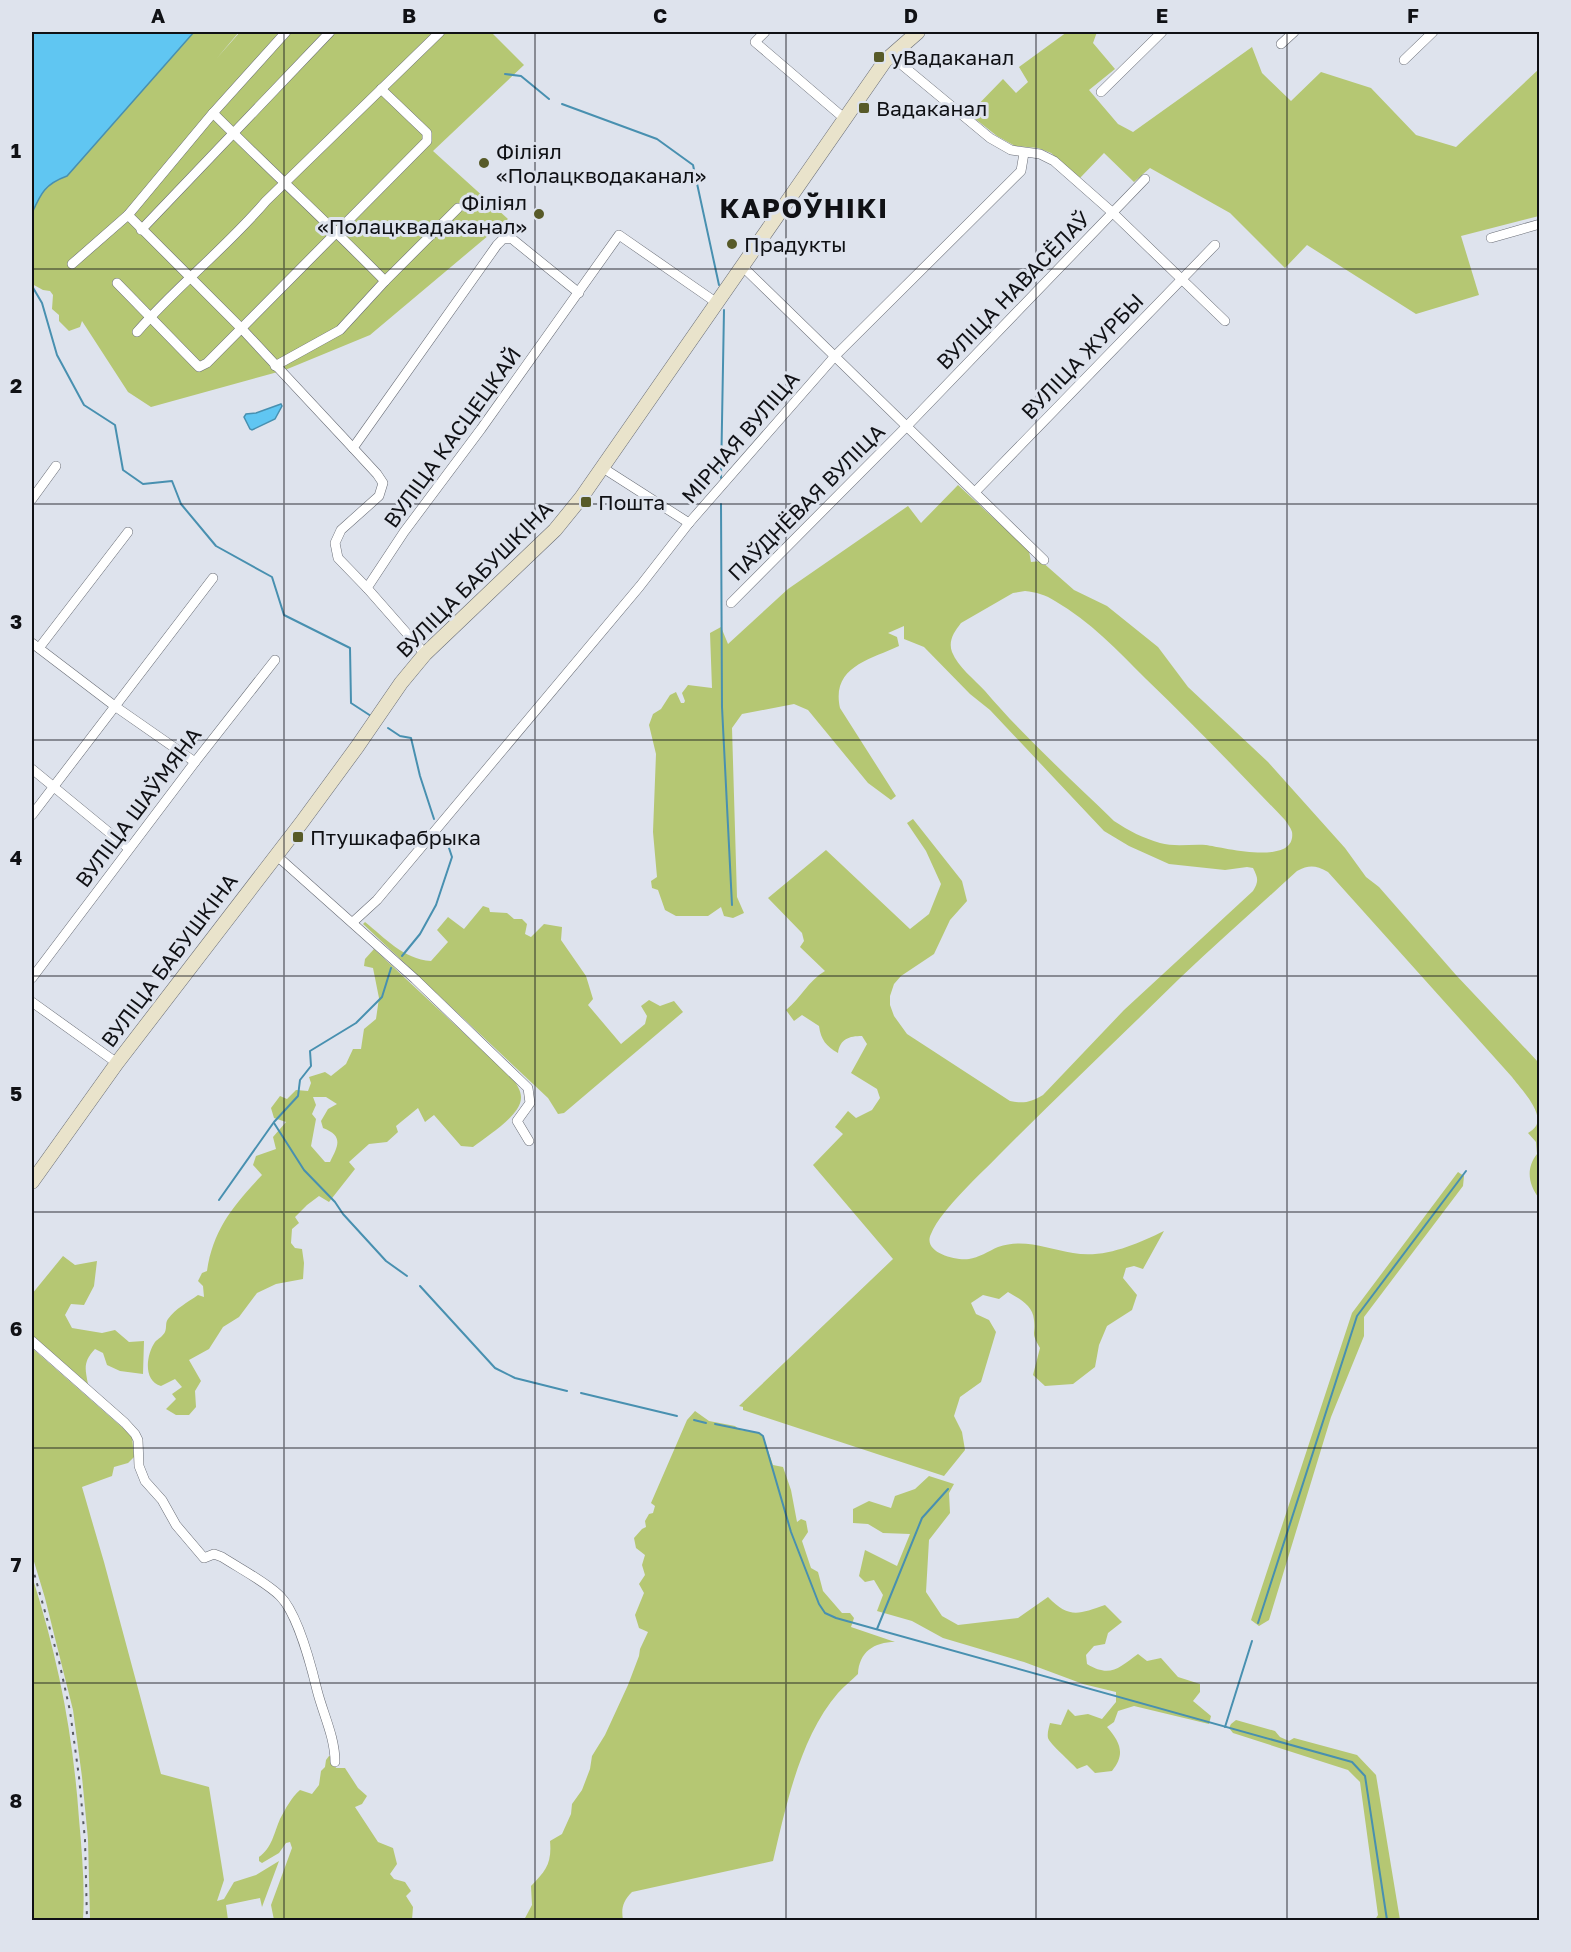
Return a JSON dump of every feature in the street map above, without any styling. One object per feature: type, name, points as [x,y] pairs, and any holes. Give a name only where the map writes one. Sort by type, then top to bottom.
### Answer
[{"type":"street","points":[[72,264],[128,215],[213,113],[286,32]]},
{"type":"street","points":[[141,231],[330,32]]},
{"type":"street","points":[[137,332],[149,317],[440,32]]},
{"type":"street","points":[[765,32],[755,42],[845,119]]},
{"type":"street","name":"ВУЛІЦА БАБУШКІНА","points":[[32,1182],[117,1063],[357,747],[401,683],[425,654],[555,530],[603,468],[890,55],[918,32]]},
{"type":"street","points":[[1101,92],[1162,32]]},
{"type":"street","points":[[1281,44],[1294,32]]},
{"type":"street","points":[[1404,60],[1433,32]]},
{"type":"street","points":[[890,55],[990,138],[1011,150],[1040,154],[1054,160],[1226,321]]},
{"type":"street","points":[[117,283],[199,367],[207,363],[427,141],[427,133],[381,89]]},
{"type":"street","points":[[213,113],[385,281]]},
{"type":"street","name":"МІРНАЯ ВУЛІЦА","points":[[353,922],[376,900],[640,586],[688,523],[835,356],[1021,171],[1024,153]]},
{"type":"street","name":"ВУЛІЦА НАВАСЁЛАЎ","points":[[907,426],[1145,179]]},
{"type":"street","points":[[275,366],[340,330],[458,208]]},
{"type":"street","points":[[128,215],[141,231],[242,329],[377,474],[383,483],[379,496],[340,530],[335,543],[338,558],[425,654]]},
{"type":"street","points":[[1491,238],[1539,224]]},
{"type":"street","name":"ВУЛІЦА КАСЦЕЦКАЙ","points":[[367,588],[404,532],[619,235],[717,303]]},
{"type":"street","points":[[353,448],[503,238],[512,238],[579,293]]},
{"type":"street","name":"ВУЛІЦА ЖУРБЫ","points":[[976,491],[1215,245]]},
{"type":"street","points":[[743,267],[976,491],[1044,560]]},
{"type":"street","name":"ПАЎДНЁВАЯ ВУЛІЦА","points":[[731,603],[907,426]]},
{"type":"street","points":[[32,500],[56,466]]},
{"type":"street","points":[[603,468],[688,523]]},
{"type":"street","points":[[129,532],[35,645],[195,762]]},
{"type":"street","points":[[32,815],[213,578]]},
{"type":"street","name":"ВУЛІЦА ШАЎМЯНА","points":[[32,978],[129,848],[275,660]]},
{"type":"street","points":[[32,769],[129,848]]},
{"type":"street","points":[[276,855],[353,922],[528,1088],[530,1103],[517,1121],[529,1141]]},
{"type":"street","points":[[32,1002],[117,1063]]},
{"type":"street","points":[[32,1341],[135,1434],[140,1454],[139,1466],[145,1481],[162,1500],[176,1525],[204,1558],[214,1554],[222,1557],[280,1595],[310,1658],[332,1740],[335,1762]]},
{"type":"green space","points":[[194,32],[239,32],[217,58],[240,32],[491,32],[524,65],[433,151],[508,219],[370,335],[285,370],[151,407],[128,392],[82,321],[80,327],[69,331],[59,321],[59,315],[52,309],[53,295],[50,291],[32,284],[33,212],[46,187],[67,176]]},
{"type":"green space","points":[[1067,32],[1097,32],[1093,43],[1115,69],[1089,90],[1118,124],[1133,132],[1252,47],[1262,73],[1291,101],[1321,72],[1371,88],[1416,135],[1456,147],[1539,69],[1539,216],[1461,236],[1479,295],[1416,314],[1307,245],[1285,268],[1230,213],[1150,168],[1134,182],[1104,153],[1080,178],[1051,153],[1038,148],[1015,146],[997,136],[969,114],[1003,79],[1016,93],[1028,82],[1019,67]]},
{"type":"green space","points":[[958,485],[1029,551],[1031,562],[1041,561],[1074,590],[1107,606],[1158,647],[1188,687],[1268,762],[1345,848],[1366,877],[1379,887],[1456,975],[1539,1063],[1539,1198],[1532,1187],[1530,1176],[1531,1165],[1537,1154],[1536,1142],[1528,1133],[1535,1127],[1538,1120],[1534,1107],[1525,1094],[1328,872],[1312,867],[1297,871],[1180,978],[1046,1108],[963,1191],[936,1224],[929,1240],[931,1246],[948,1257],[963,1259],[976,1257],[998,1247],[1017,1244],[1036,1245],[1073,1253],[1096,1254],[1132,1245],[1164,1231],[1143,1269],[1134,1266],[1126,1268],[1123,1278],[1137,1295],[1132,1310],[1107,1326],[1099,1345],[1095,1367],[1073,1384],[1045,1386],[1033,1375],[1040,1348],[1034,1336],[1033,1315],[1025,1303],[1008,1292],[999,1299],[983,1295],[971,1303],[976,1314],[989,1320],[996,1332],[981,1382],[960,1397],[954,1416],[962,1432],[965,1450],[944,1476],[743,1410],[743,1407],[739,1406],[893,1259],[813,1165],[843,1134],[835,1127],[848,1111],[856,1118],[872,1110],[880,1098],[877,1089],[851,1073],[867,1044],[862,1036],[849,1038],[843,1041],[838,1053],[825,1042],[819,1026],[802,1015],[794,1021],[786,1010],[825,971],[800,947],[804,941],[802,933],[768,898],[826,850],[910,929],[929,914],[941,884],[926,851],[907,823],[913,819],[962,881],[967,901],[950,920],[934,954],[901,976],[894,984],[890,1005],[894,1016],[907,1034],[1010,1101],[1023,1102],[1043,1095],[1124,1010],[1253,891],[1257,880],[1253,868],[1225,870],[1169,864],[1129,846],[1104,831],[990,710],[970,694],[924,647],[904,639],[904,626],[888,633],[897,637],[899,646],[855,667],[841,683],[839,694],[840,708],[896,796],[891,800],[868,783],[808,710],[794,704],[742,714],[732,728],[737,897],[744,913],[733,918],[724,916],[721,907],[708,916],[676,916],[665,910],[658,890],[652,888],[651,881],[657,877],[653,832],[656,754],[649,725],[653,714],[661,709],[670,695],[676,692],[681,703],[684,703],[682,693],[688,685],[712,688],[710,633],[721,627],[728,644],[788,589],[908,506],[921,523]],"holes":[[[1025,591],[1041,594],[1068,609],[1114,647],[1285,820],[1292,832],[1290,843],[1283,849],[1271,852],[1241,851],[1206,845],[1165,844],[1136,834],[1114,821],[1016,725],[962,668],[952,652],[952,637],[961,623],[1013,593]]]},
{"type":"green space","points":[[483,906],[489,908],[490,912],[507,913],[514,919],[522,919],[527,924],[525,934],[531,937],[544,924],[562,927],[561,940],[586,976],[593,999],[588,1005],[621,1044],[645,1024],[647,1016],[641,1006],[649,1000],[660,1006],[674,1001],[683,1012],[564,1113],[558,1114],[548,1098],[363,924],[365,922],[403,952],[431,961],[448,942],[437,930],[448,917],[464,929]]},
{"type":"green space","points":[[374,949],[514,1080],[519,1088],[520,1104],[503,1125],[473,1147],[461,1146],[434,1115],[425,1122],[418,1108],[396,1126],[398,1132],[387,1142],[369,1144],[349,1162],[355,1169],[329,1202],[319,1196],[295,1217],[299,1223],[292,1229],[291,1243],[295,1248],[302,1249],[303,1279],[276,1284],[257,1293],[239,1317],[223,1327],[209,1349],[189,1360],[201,1381],[195,1391],[196,1407],[189,1415],[176,1415],[166,1409],[176,1399],[172,1394],[182,1387],[175,1379],[161,1386],[151,1379],[148,1360],[152,1347],[166,1330],[167,1321],[174,1312],[198,1295],[204,1297],[203,1286],[198,1281],[202,1273],[207,1271],[214,1242],[226,1218],[262,1175],[253,1165],[256,1156],[276,1149],[273,1137],[286,1122],[274,1118],[271,1108],[280,1096],[287,1099],[296,1090],[308,1091],[311,1083],[309,1077],[325,1072],[331,1076],[346,1064],[353,1049],[361,1049],[364,1029],[376,1019],[379,998],[373,968],[364,966],[365,959]],"holes":[[[313,1097],[326,1097],[337,1104],[328,1109],[321,1121],[323,1128],[337,1138],[337,1146],[330,1162],[325,1162],[311,1146],[316,1119],[312,1114],[316,1105]]]},
{"type":"green space","points":[[1458,1172],[1464,1176],[1463,1186],[1364,1317],[1364,1336],[1331,1417],[1269,1620],[1259,1626],[1251,1620],[1352,1313]]},
{"type":"green space","points":[[63,1256],[75,1265],[97,1261],[94,1286],[84,1305],[71,1304],[65,1315],[72,1328],[102,1333],[115,1330],[129,1342],[144,1341],[143,1374],[120,1371],[107,1365],[103,1353],[95,1349],[86,1365],[88,1384],[32,1335],[32,1294]]},
{"type":"green space","points":[[32,1348],[132,1436],[134,1457],[128,1463],[114,1467],[112,1476],[82,1487],[161,1774],[209,1787],[224,1880],[217,1901],[224,1899],[234,1882],[256,1875],[279,1861],[262,1907],[260,1898],[226,1905],[228,1920],[90,1920],[88,1839],[73,1710],[32,1555]]},
{"type":"green space","points":[[695,1411],[709,1421],[735,1426],[740,1430],[759,1433],[763,1436],[773,1465],[783,1467],[791,1490],[797,1522],[801,1519],[806,1521],[808,1532],[802,1541],[811,1568],[818,1572],[823,1591],[842,1613],[850,1613],[854,1618],[851,1627],[895,1642],[874,1646],[865,1654],[858,1674],[838,1693],[814,1730],[796,1773],[773,1861],[632,1892],[623,1905],[623,1920],[524,1920],[532,1905],[531,1886],[541,1876],[549,1861],[550,1841],[562,1834],[571,1814],[572,1804],[582,1790],[592,1756],[605,1735],[628,1685],[648,1632],[639,1628],[635,1615],[644,1593],[639,1584],[645,1575],[642,1565],[645,1555],[636,1548],[634,1538],[646,1527],[645,1521],[649,1514],[653,1513],[655,1506],[651,1503],[687,1420]]},
{"type":"green space","points":[[929,1476],[954,1484],[949,1493],[950,1513],[929,1540],[926,1592],[942,1616],[958,1625],[1018,1618],[1048,1597],[1062,1609],[1075,1613],[1105,1605],[1122,1622],[1108,1633],[1105,1644],[1094,1646],[1086,1655],[1087,1664],[1108,1671],[1120,1667],[1138,1654],[1147,1661],[1161,1658],[1178,1677],[1200,1684],[1200,1692],[1193,1701],[1211,1716],[1209,1724],[1134,1706],[1118,1711],[1114,1722],[1107,1727],[1120,1748],[1119,1759],[1112,1771],[1095,1773],[1087,1765],[1077,1769],[1049,1740],[1050,1723],[1061,1725],[1068,1709],[1075,1716],[1088,1714],[1102,1719],[1116,1702],[1116,1692],[1083,1684],[1024,1662],[943,1638],[912,1621],[877,1611],[883,1595],[874,1580],[865,1582],[859,1576],[865,1550],[897,1566],[910,1534],[883,1533],[868,1524],[853,1523],[853,1509],[869,1501],[891,1508],[895,1496],[915,1489]]},
{"type":"green space","points":[[32,1576],[57,1666],[73,1756],[81,1844],[83,1920],[32,1920]]},
{"type":"green space","points":[[1236,1720],[1275,1731],[1280,1737],[1289,1741],[1294,1738],[1357,1755],[1376,1775],[1400,1920],[1375,1920],[1378,1915],[1360,1782],[1348,1770],[1233,1733],[1229,1728]]},
{"type":"green space","points":[[329,1756],[332,1757],[336,1768],[345,1768],[358,1788],[367,1796],[362,1804],[355,1807],[378,1842],[393,1848],[397,1864],[390,1874],[394,1879],[405,1882],[411,1891],[406,1896],[413,1907],[412,1920],[274,1920],[271,1905],[292,1848],[290,1842],[286,1843],[279,1853],[262,1863],[259,1857],[270,1845],[280,1819],[294,1796],[300,1790],[312,1794],[319,1785],[321,1771]]},
{"type":"water","points":[[32,32],[194,32],[67,176],[54,182],[45,190],[32,213]]},
{"type":"water","points":[[281,404],[275,419],[250,429],[244,417],[246,414]]},
{"type":"waterway","points":[[505,74],[521,76],[549,99]]},
{"type":"waterway","points":[[562,104],[657,139],[693,165],[719,285]]},
{"type":"waterway","points":[[32,286],[42,303],[57,355],[84,405],[115,425],[123,470],[143,484],[172,481],[181,504],[216,546],[272,577],[284,615],[350,648],[351,703],[371,716]]},
{"type":"waterway","points":[[721,478],[724,310]]},
{"type":"waterway","points":[[721,504],[722,707],[732,905]]},
{"type":"waterway","points":[[388,728],[400,736],[411,738],[434,819]]},
{"type":"waterway","points":[[402,956],[420,934],[436,905],[452,857],[446,839]]},
{"type":"waterway","points":[[219,1200],[274,1122],[298,1096],[300,1080],[311,1066],[310,1051],[356,1023],[382,997],[391,968]]},
{"type":"waterway","points":[[274,1123],[304,1170],[386,1261],[407,1276]]},
{"type":"waterway","points":[[1258,1623],[1357,1316],[1466,1171]]},
{"type":"waterway","points":[[420,1286],[495,1368],[515,1378],[567,1391]]},
{"type":"waterway","points":[[581,1393],[677,1416]]},
{"type":"waterway","points":[[694,1420],[706,1423]]},
{"type":"waterway","points":[[715,1424],[759,1433],[763,1436],[791,1532],[819,1604],[825,1613],[836,1618],[1352,1762],[1365,1776],[1387,1920]]},
{"type":"waterway","points":[[877,1629],[922,1518],[948,1489]]},
{"type":"waterway","points":[[1225,1727],[1252,1641]]},
{"type":"railway","points":[[32,1566],[59,1661],[70,1711],[85,1840],[87,1920]]},
{"type":"place","name":"уВадаканал","points":[[879,57]]},
{"type":"place","name":"Вадаканал","points":[[864,108]]},
{"type":"place","name":"Філіял «Полацкводаканал»","points":[[484,163]]},
{"type":"place","name":"Філіял «Полацквадаканал»","points":[[539,214]]},
{"type":"place","name":"Прадукты","points":[[732,244]]},
{"type":"place","name":"Пошта","points":[[586,502]]},
{"type":"place","name":"Птушкафабрыка","points":[[298,837]]},
{"type":"district","name":"КАРОЎНІКІ","points":[[804,208]]}]
